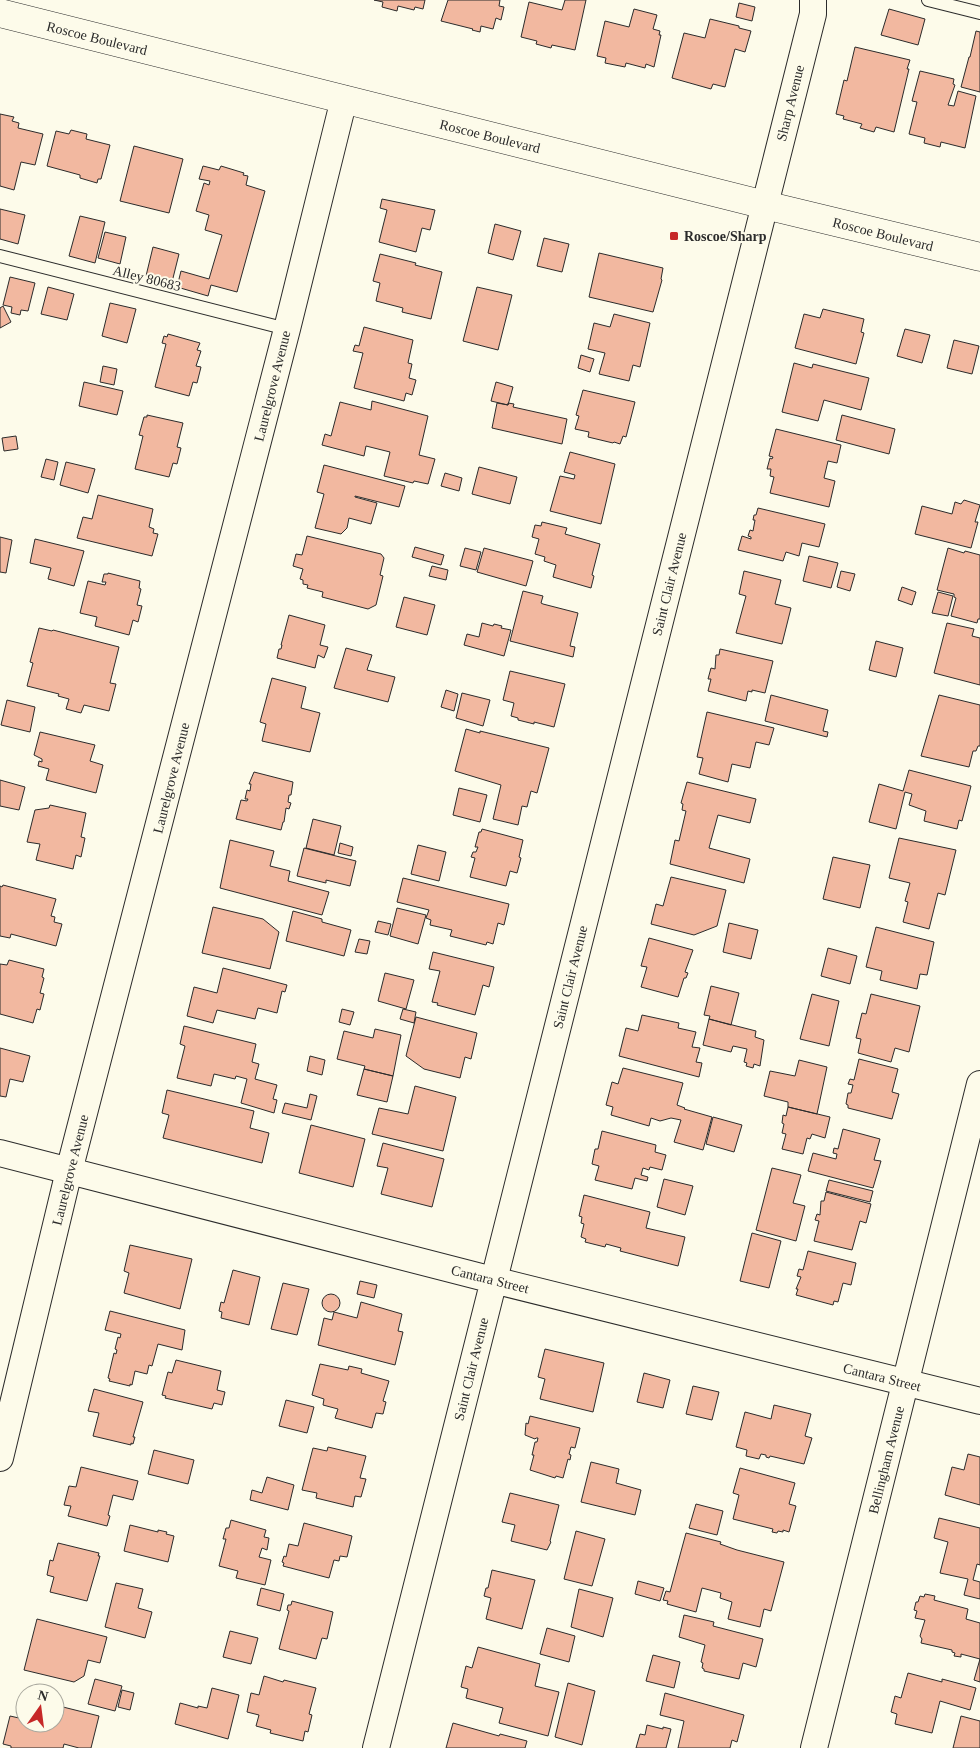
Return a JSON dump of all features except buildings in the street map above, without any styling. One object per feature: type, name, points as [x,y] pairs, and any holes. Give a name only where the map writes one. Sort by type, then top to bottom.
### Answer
[{"type":"main road","name":"Roscoe Boulevard","points":[[0,13],[980,257]]},
{"type":"street","name":"Sharp Avenue","points":[[765,205],[812,14],[813,0]]},
{"type":"street","name":"Laurelgrove Avenue","points":[[0,1458],[69,1171],[287,329],[344,99]]},
{"type":"street","name":"Saint Clair Avenue","points":[[376,1748],[765,205]]},
{"type":"street","name":"Bellingham Avenue","points":[[814,1748],[980,1084]]},
{"type":"street","name":"Cantara Street","points":[[0,1153],[493,1280],[980,1401]]},
{"type":"lane","points":[[928,0],[980,13]]},
{"type":"lane","name":"Alley 80683","points":[[0,256],[287,329]]},
{"type":"place","name":"Roscoe/Sharp","points":[[674,236]]}]
